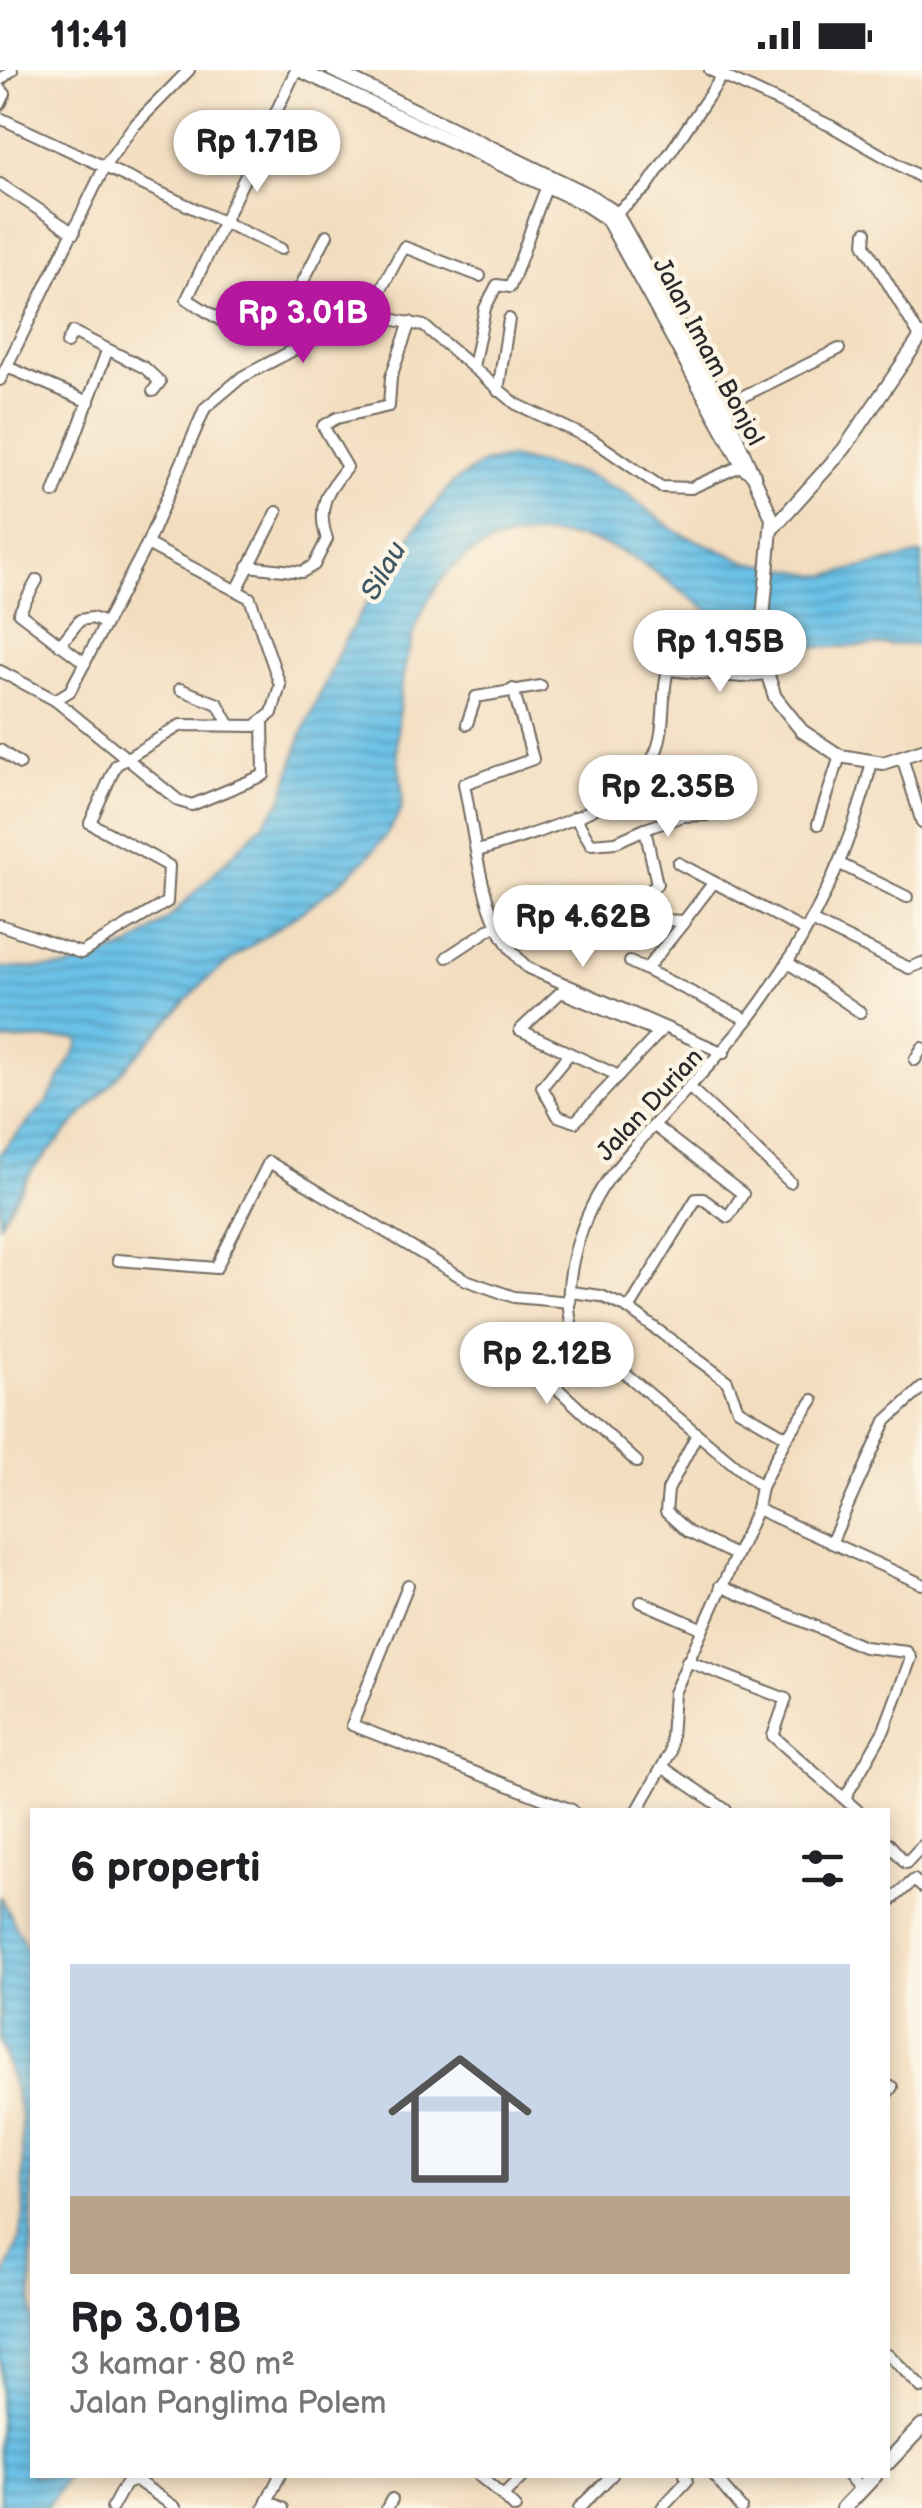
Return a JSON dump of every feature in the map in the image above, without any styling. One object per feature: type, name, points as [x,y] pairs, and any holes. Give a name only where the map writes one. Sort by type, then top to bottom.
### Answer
[{"type":"highway","points":[[890,2460],[922,2426]]},
{"type":"highway","points":[[844,2508],[872,2478]]},
{"type":"main road","name":"Jalan Imam Bonjol","points":[[298,70],[589,195],[616,213],[718,403],[774,527]]},
{"type":"main road","name":"Jalan Imam Bonjol","points":[[332,70],[592,208],[614,226],[718,403]]},
{"type":"main road","points":[[921,336],[844,450],[774,527],[760,651],[774,697],[802,731],[840,756],[872,762],[903,760],[922,751]]},
{"type":"street","points":[[0,80],[12,70]]},
{"type":"street","points":[[0,380],[5,363],[106,164],[140,118],[189,70]]},
{"type":"street","points":[[222,321],[187,301],[298,70]]},
{"type":"street","points":[[710,70],[725,73],[831,126],[870,152],[922,178]]},
{"type":"street","points":[[616,213],[646,188],[725,73]]},
{"type":"street","points":[[0,89],[5,94],[0,104]]},
{"type":"street","points":[[0,118],[106,164],[281,249]]},
{"type":"street","points":[[0,184],[74,233]]},
{"type":"street","points":[[474,367],[486,308],[497,285],[510,287],[521,265],[522,244],[547,186]]},
{"type":"street","points":[[866,232],[866,245],[921,336]]},
{"type":"street","points":[[327,235],[284,318],[292,331],[302,333],[363,304],[379,292],[404,247],[480,276]]},
{"type":"street","points":[[363,304],[364,320]]},
{"type":"street","points":[[498,391],[509,319]]},
{"type":"street","points":[[55,700],[70,691],[147,544],[197,420],[214,397],[274,358],[364,320],[410,322],[440,337],[498,391],[538,416],[593,440],[661,486],[691,488],[749,467]]},
{"type":"street","points":[[248,566],[302,572],[314,564],[327,539],[320,521],[326,490],[347,467],[322,426],[337,418],[389,406],[391,377],[410,322]]},
{"type":"street","points":[[67,344],[74,332],[155,374],[160,382],[153,391]]},
{"type":"street","points":[[718,403],[839,349]]},
{"type":"street","points":[[54,493],[107,351]]},
{"type":"street","points":[[5,363],[89,402]]},
{"type":"street","points":[[237,590],[277,512]]},
{"type":"street","points":[[0,925],[81,953],[169,900],[169,866],[93,826],[89,819],[112,771],[186,723],[255,726],[263,722],[278,701],[280,686],[250,598],[147,544]]},
{"type":"street","points":[[37,580],[19,613],[84,663]]},
{"type":"street","points":[[60,644],[80,620],[92,618],[105,623]]},
{"type":"street","points":[[478,851],[576,817],[625,789],[648,768],[659,744],[668,670],[742,677],[765,674]]},
{"type":"street","points":[[0,671],[55,700],[126,760],[192,805],[264,776],[263,722]]},
{"type":"street","points":[[468,724],[476,697],[541,686]]},
{"type":"street","points":[[180,688],[218,704],[228,724]]},
{"type":"street","points":[[513,690],[533,759],[464,782],[496,925],[505,943],[528,968],[662,1030]]},
{"type":"street","points":[[0,750],[20,764]]},
{"type":"street","points":[[818,824],[840,756]]},
{"type":"street","points":[[903,760],[922,823]]},
{"type":"street","name":"Jalan Durian","points":[[573,1330],[573,1260],[600,1194],[724,1053],[786,962],[842,865],[872,762]]},
{"type":"street","points":[[576,817],[591,844],[616,842],[683,816],[707,816]]},
{"type":"street","points":[[645,829],[656,884],[640,901],[664,920],[684,922]]},
{"type":"street","points":[[678,863],[808,926],[909,968],[922,963]]},
{"type":"street","points":[[842,865],[907,898]]},
{"type":"street","points":[[647,968],[714,882]]},
{"type":"street","points":[[447,957],[496,925]]},
{"type":"street","points":[[630,962],[748,1020]]},
{"type":"street","points":[[786,962],[860,1012]]},
{"type":"street","points":[[619,1076],[520,1032],[561,992],[724,1053]]},
{"type":"street","points":[[569,1054],[542,1087],[558,1116],[576,1122],[662,1030]]},
{"type":"street","points":[[914,1060],[922,1048]]},
{"type":"street","points":[[691,1089],[790,1182]]},
{"type":"street","points":[[628,1308],[696,1199],[703,1199],[728,1217],[743,1194],[656,1127]]},
{"type":"street","points":[[118,1260],[216,1268],[270,1162],[466,1280],[514,1297],[601,1296],[628,1308],[727,1382],[738,1409],[788,1437]]},
{"type":"street","points":[[637,1462],[545,1377],[573,1330],[761,1487]]},
{"type":"street","points":[[830,1542],[886,1421],[922,1388]]},
{"type":"street","points":[[639,1808],[664,1768],[672,1745],[672,1702],[687,1660],[757,1509],[761,1487],[813,1400]]},
{"type":"street","points":[[696,1436],[668,1490],[666,1512],[688,1532],[735,1554]]},
{"type":"street","points":[[757,1509],[922,1584]]},
{"type":"street","points":[[408,1586],[352,1725],[567,1808]]},
{"type":"street","points":[[720,1586],[864,1647],[907,1652],[911,1658],[884,1730],[845,1798]]},
{"type":"street","points":[[641,1602],[702,1628]]},
{"type":"street","points":[[687,1660],[786,1699],[773,1736],[855,1808]]},
{"type":"street","points":[[664,1768],[723,1808]]},
{"type":"street","points":[[890,1845],[906,1863]]},
{"type":"street","points":[[890,1902],[918,1883],[903,1867],[922,1846]]},
{"type":"street","points":[[890,2356],[922,2388]]},
{"type":"street","points":[[279,2478],[266,2505],[283,2508]]},
{"type":"street","points":[[482,2478],[515,2508]]},
{"type":"street","points":[[503,2496],[521,2478]]},
{"type":"street","points":[[579,2508],[609,2478]]},
{"type":"street","points":[[663,2508],[685,2478]]},
{"type":"street","points":[[716,2478],[741,2508]]},
{"type":"street","points":[[850,2478],[862,2490]]},
{"type":"street","points":[[112,2508],[125,2484],[136,2480],[176,2508]]},
{"type":"water","points":[[509,458],[581,473],[624,492],[677,532],[748,562],[825,576],[922,554],[922,645],[807,646],[762,637],[717,616],[622,552],[579,538],[531,535],[491,544],[460,562],[436,588],[418,621],[407,659],[397,744],[402,801],[397,818],[379,844],[332,889],[202,984],[33,1169],[0,1223],[0,1153],[46,1103],[80,1043],[76,1038],[0,1041],[0,968],[67,968],[130,947],[170,917],[262,825],[282,800],[302,734],[344,641],[403,545],[451,484],[483,463]]},
{"type":"water","points":[[0,1896],[30,1953],[30,2478],[66,2478],[47,2508],[0,2508],[0,2287],[20,2239],[24,2214],[21,2114],[0,2040]]},
{"type":"water label","name":"Silau","points":[[384,571]]}]
